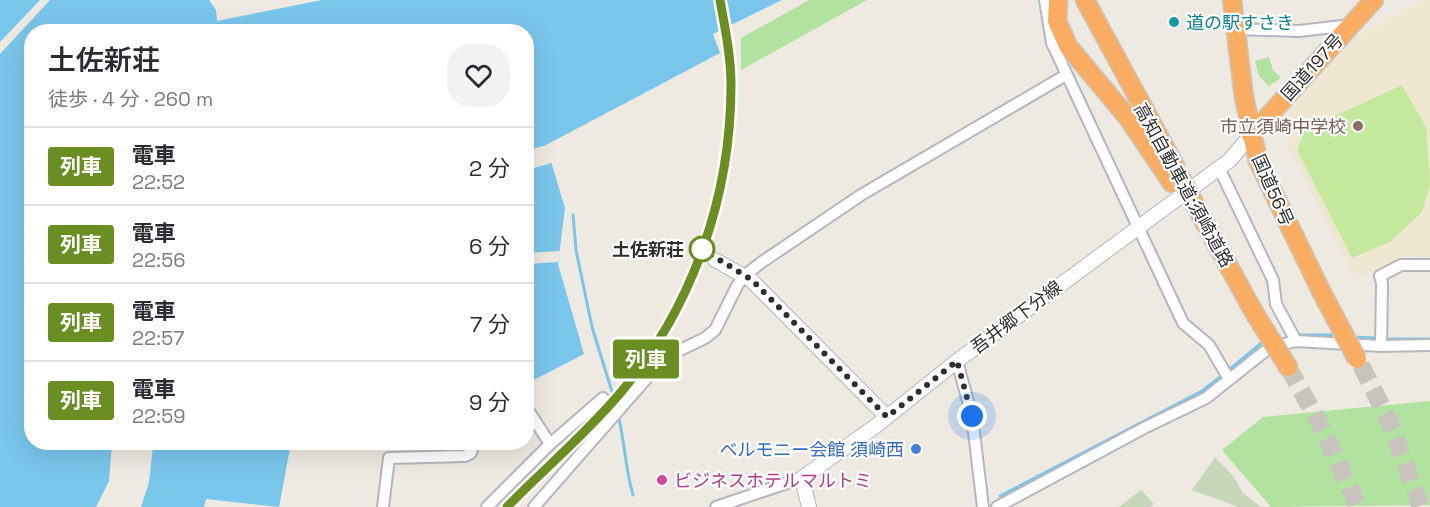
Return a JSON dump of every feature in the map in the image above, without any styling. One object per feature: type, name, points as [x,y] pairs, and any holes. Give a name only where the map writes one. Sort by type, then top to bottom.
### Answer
[{"type":"highway","points":[[1058,0],[1057,21],[1068,46],[1176,179],[1284,361]]},
{"type":"highway","name":"高知自動車道;須崎道路","points":[[1085,0],[1176,179]]},
{"type":"highway","name":"国道56号","points":[[1232,0],[1251,135],[1265,178],[1359,362]]},
{"type":"highway","name":"国道197号","points":[[1251,135],[1374,0]]},
{"type":"highway","points":[[1242,82],[1256,100],[1269,101],[1281,95],[1304,75]]},
{"type":"main road","name":"吾井郷下分線","points":[[802,478],[887,417],[957,361],[1138,225],[1230,160],[1251,135]]},
{"type":"main road","points":[[715,260],[744,276],[887,417]]},
{"type":"main road","points":[[802,478],[809,507]]},
{"type":"street","points":[[1045,0],[1052,43],[1183,323],[1209,345],[1229,380]]},
{"type":"street","points":[[1236,28],[1299,31],[1352,25]]},
{"type":"street","points":[[487,507],[550,444],[597,418],[612,420],[668,356],[705,338],[715,330],[744,276],[861,195],[1066,75]]},
{"type":"street","points":[[1219,168],[1273,280],[1276,304],[1296,341]]},
{"type":"street","points":[[1382,346],[1380,276],[1401,265],[1430,265]]},
{"type":"street","points":[[997,507],[1144,428],[1206,398],[1269,348],[1296,341],[1382,346],[1430,345]]},
{"type":"street","points":[[957,361],[972,416],[983,507]]},
{"type":"street","points":[[534,507],[597,418],[603,398]]},
{"type":"street","points":[[534,420],[550,444]]},
{"type":"street","points":[[382,507],[389,458],[465,456],[472,450]]},
{"type":"street","points":[[716,507],[802,478]]},
{"type":"shaded area","name":"市立須崎中学校","points":[[1424,0],[1430,0],[1430,257],[1404,256],[1364,276],[1353,274],[1285,139],[1286,113],[1353,38]]},
{"type":"green space","points":[[809,0],[867,0],[741,70],[741,38]]},
{"type":"green space","points":[[1269,57],[1273,70],[1281,78],[1269,86],[1259,76],[1255,61]]},
{"type":"green space","points":[[1402,85],[1426,127],[1430,184],[1422,212],[1390,242],[1352,258],[1297,150],[1305,130]]},
{"type":"green space","points":[[1430,401],[1430,505],[1271,507],[1222,450],[1263,417]]},
{"type":"green space","points":[[1215,457],[1234,477],[1243,493],[1261,507],[1238,507],[1192,490]]},
{"type":"green space","points":[[1141,490],[1154,504],[1150,507],[1119,507]]},
{"type":"water","points":[[0,0],[209,0],[216,10],[217,21],[322,0],[782,0],[713,34],[720,53],[546,145],[565,208],[558,264],[584,354],[534,380],[534,24],[24,24],[24,450],[290,450],[279,507],[206,499],[204,507],[0,507]]},
{"type":"pier","points":[[40,0],[50,0],[28,24],[24,24],[24,28],[0,54],[0,42]]},
{"type":"pier","points":[[546,145],[552,163],[534,168],[534,149]]},
{"type":"pier","points":[[560,251],[558,262],[534,264],[534,253]]},
{"type":"pier","points":[[111,450],[153,450],[149,482],[141,507],[96,507],[109,481]]},
{"type":"waterway","points":[[573,215],[576,250],[592,327],[617,408]]},
{"type":"waterway","points":[[1298,335],[1336,335]]},
{"type":"waterway","points":[[1352,337],[1377,338]]},
{"type":"waterway","points":[[1388,339],[1430,339]]},
{"type":"waterway","points":[[1229,370],[1265,340]]},
{"type":"waterway","points":[[1000,496],[1202,391],[1220,377]]},
{"type":"waterway","points":[[618,415],[633,495]]},
{"type":"tunnel","points":[[1361,365],[1391,425],[1421,507]]},
{"type":"tunnel","points":[[1288,367],[1322,428],[1358,507]]},
{"type":"tunnel","points":[[594,414],[600,422]]},
{"type":"railway","points":[[507,507],[580,436],[622,391],[654,348],[680,303],[701,256],[716,207],[726,156],[729,105],[728,53],[720,0]]},
{"type":"train","name":"列車","points":[[507,507],[623,390],[665,332],[691,281],[720,190],[727,153],[731,83],[728,42],[720,0]]},
{"type":"place","name":"道の駅すさき","points":[[1174,22]]},
{"type":"place","name":"市立須崎中学校","points":[[1358,126]]},
{"type":"place","name":"土佐新荘","points":[[702,249]]},
{"type":"place","name":"ベルモニー会館 須崎西","points":[[916,449]]},
{"type":"place","name":"ビジネスホテルマルトミ","points":[[662,480]]},
{"type":"route","points":[[702,249],[715,260],[752,280],[887,417],[957,361],[972,416]]}]
